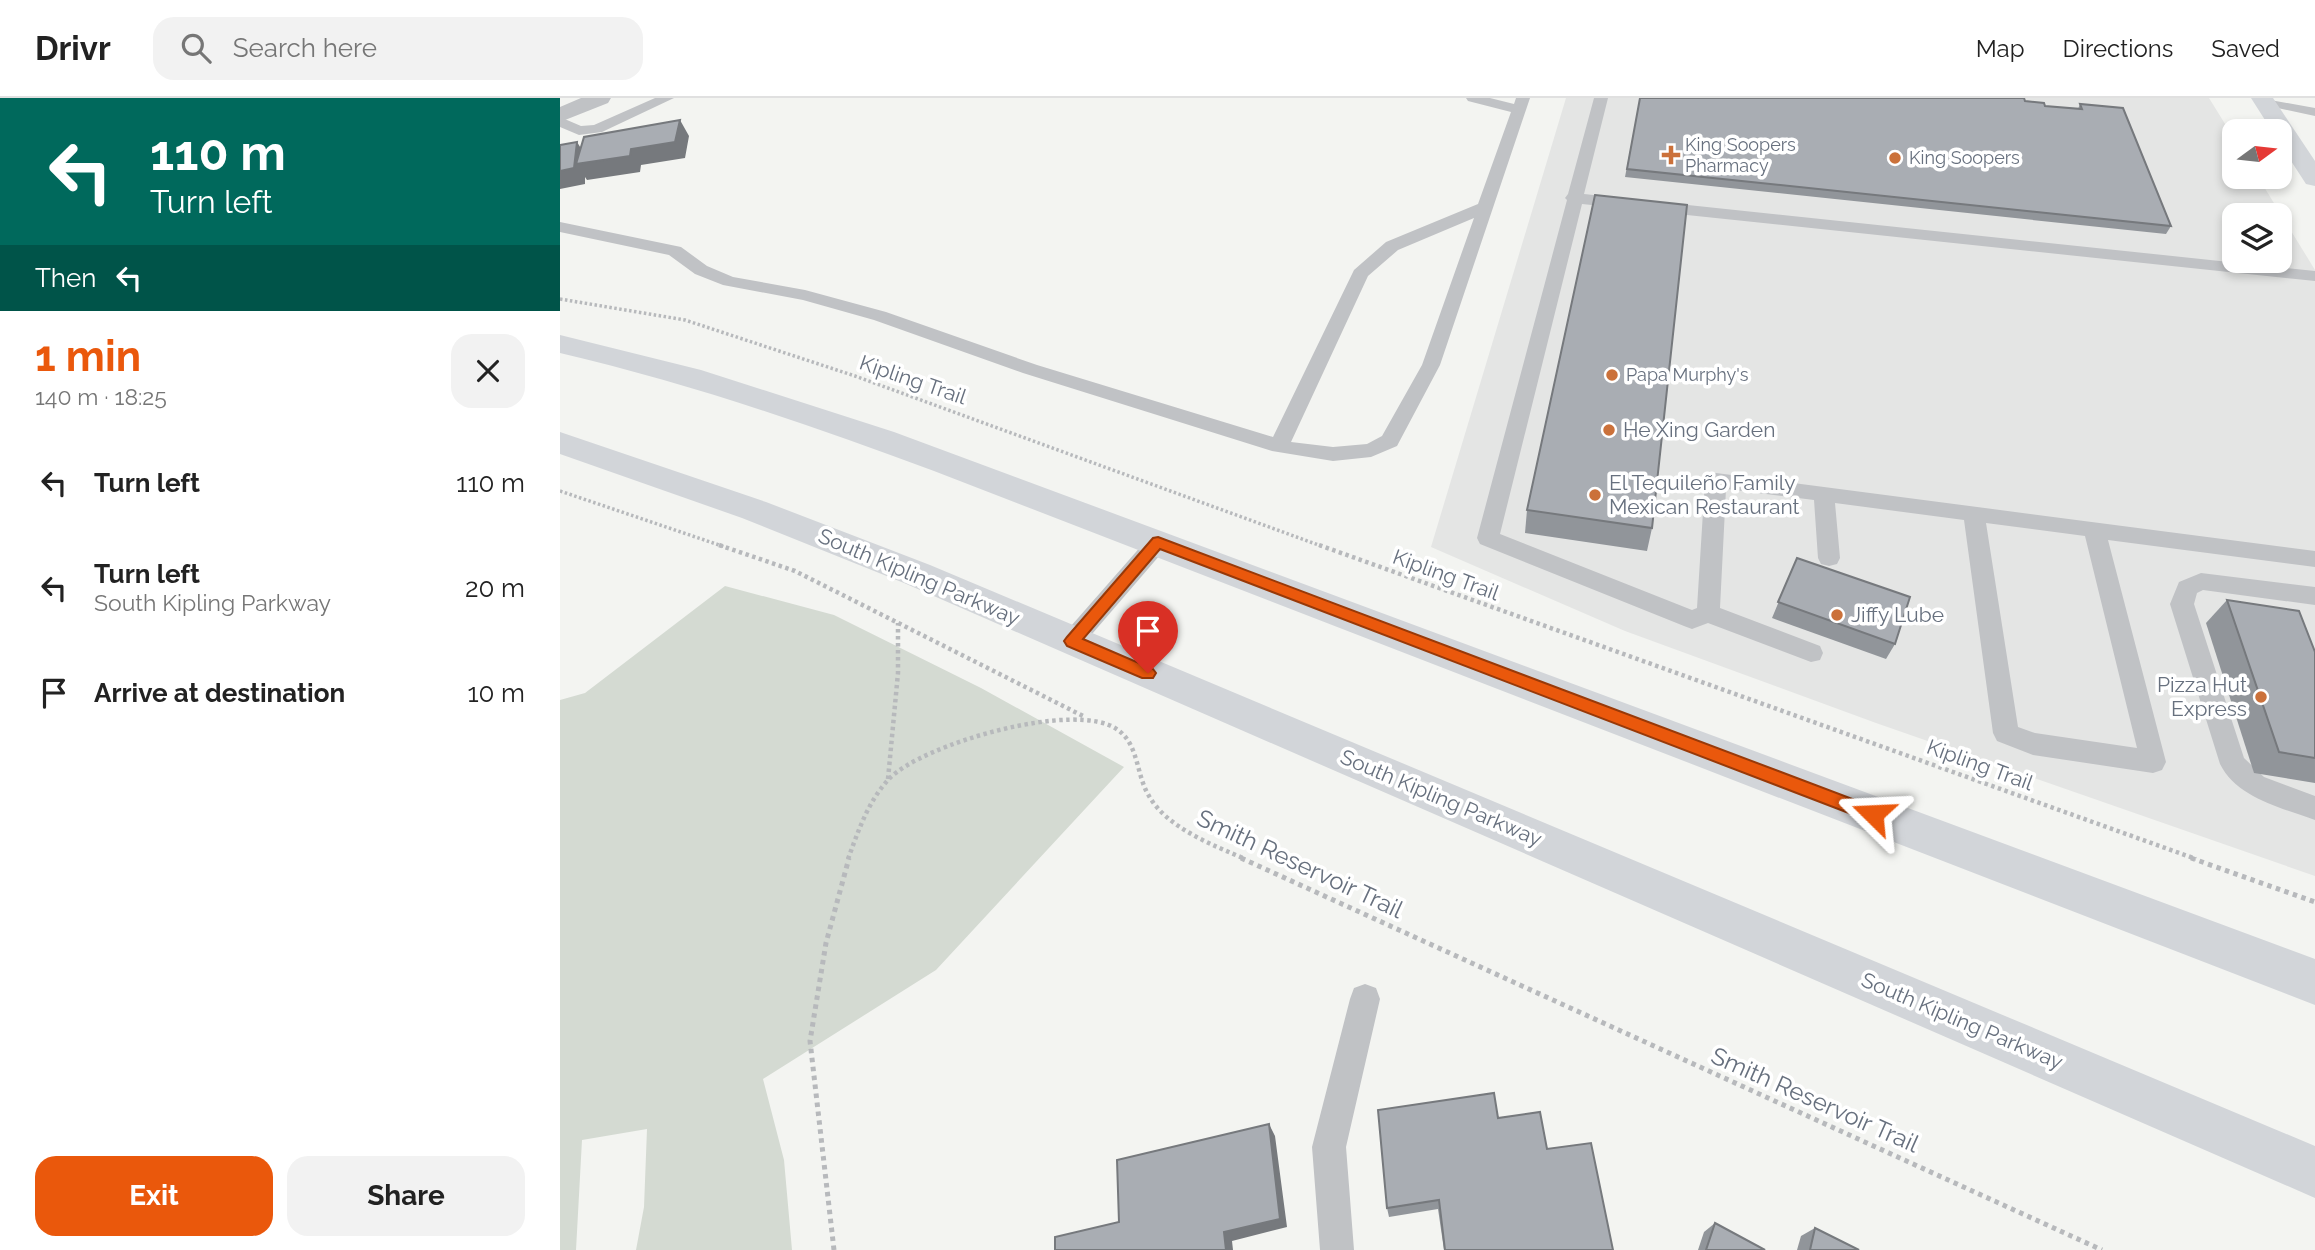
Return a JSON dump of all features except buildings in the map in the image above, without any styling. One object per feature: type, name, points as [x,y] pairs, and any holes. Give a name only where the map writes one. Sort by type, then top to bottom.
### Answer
[{"type":"main road","points":[[2263,99],[2313,171]]},
{"type":"main road","points":[[560,344],[652,367],[881,440],[1158,542],[2315,982]]},
{"type":"main road","name":"South Kipling Parkway","points":[[560,443],[754,510],[916,574],[2315,1171]]},
{"type":"street","points":[[560,115],[600,98]]},
{"type":"lane","points":[[560,121],[579,131],[597,129],[667,98]]},
{"type":"lane","points":[[560,227],[675,251],[701,270],[729,281],[805,295],[880,316],[1030,369],[1279,446],[1333,454],[1371,450],[1390,441],[1431,365],[1521,104],[1472,98]]},
{"type":"lane","points":[[1601,98],[1573,198],[1488,538],[1692,621],[1708,613],[1811,653]]},
{"type":"lane","points":[[2263,99],[2315,112]]},
{"type":"lane","points":[[1573,198],[2315,276]]},
{"type":"lane","points":[[1279,446],[1360,274],[1392,246],[1486,207]]},
{"type":"lane","points":[[1708,613],[1716,480],[2315,559]]},
{"type":"lane","points":[[1824,494],[1829,558]]},
{"type":"lane","points":[[1974,514],[2006,733],[2033,744],[2152,762],[2094,529]]},
{"type":"lane","points":[[1072,641],[1158,542]]},
{"type":"lane","points":[[2315,596],[2201,581],[2187,588],[2182,604],[2233,764],[2255,785],[2315,808]]},
{"type":"lane","points":[[1336,1250],[1329,1147],[1365,999]]},
{"type":"path","name":"Kipling Trail","points":[[560,299],[685,320],[855,376],[1387,570],[2315,902]]},
{"type":"path","points":[[560,491],[795,571],[1087,718]]},
{"type":"path","points":[[888,779],[898,673],[898,624]]},
{"type":"path","name":"Smith Reservoir Trail","points":[[834,1250],[810,1041],[812,1008],[820,967],[864,814],[888,779],[926,755],[971,738],[1010,729],[1087,718],[1110,724],[1125,734],[1136,754],[1141,778],[1153,803],[1175,823],[1220,848],[2102,1250]]},
{"type":"shaded area","points":[[1566,98],[2209,98],[2222,119],[2222,189],[2265,189],[2274,203],[2222,203],[2222,273],[2292,273],[2292,232],[2315,270],[2315,876],[1876,723],[1625,631],[1431,547]]},
{"type":"shaded area","points":[[725,586],[834,615],[981,688],[1124,767],[936,970],[763,1079],[784,1160],[792,1250],[636,1250],[644,1207],[647,1129],[582,1140],[576,1250],[560,1250],[560,700],[585,693]]},
{"type":"place","name":"King Soopers Pharmacy","points":[[1671,155]]},
{"type":"place","name":"King Soopers","points":[[1895,158]]},
{"type":"place","name":"Papa Murphy's","points":[[1612,375]]},
{"type":"place","name":"He Xing Garden","points":[[1609,430]]},
{"type":"place","name":"El Tequileño Family Mexican Restaurant","points":[[1595,495]]},
{"type":"place","name":"Jiffy Lube","points":[[1837,615]]},
{"type":"place","name":"Pizza Hut Express","points":[[2261,697]]},
{"type":"route","points":[[1148,673],[1072,641],[1158,542],[1873,814]]}]
